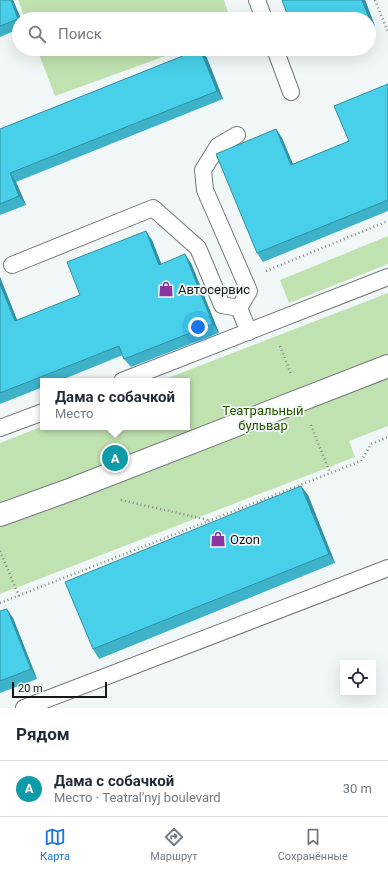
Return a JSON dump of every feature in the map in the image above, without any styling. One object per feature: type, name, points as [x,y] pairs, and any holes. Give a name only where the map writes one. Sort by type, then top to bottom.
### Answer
[{"type":"street","points":[[0,515],[72,489],[388,366]]},
{"type":"lane","points":[[257,0],[261,12]]},
{"type":"lane","points":[[278,56],[291,92]]},
{"type":"lane","points":[[237,135],[218,146],[204,170],[204,176],[205,190],[249,291],[239,308]]},
{"type":"lane","points":[[12,265],[153,208],[198,248],[222,305],[239,308]]},
{"type":"lane","points":[[130,378],[388,277]]},
{"type":"lane","points":[[239,308],[249,332]]},
{"type":"lane","points":[[0,428],[40,413]]},
{"type":"lane","points":[[24,708],[388,568]]},
{"type":"path","points":[[375,0],[388,32]]},
{"type":"path","points":[[244,280],[388,221]]},
{"type":"path","points":[[0,603],[361,461],[371,444],[388,438]]},
{"type":"path","points":[[118,499],[210,520]]},
{"type":"path","points":[[0,551],[19,596]]},
{"type":"green space","points":[[18,0],[224,0],[228,12],[22,12]]},
{"type":"green space","points":[[40,56],[166,56],[55,96]]},
{"type":"green space","points":[[388,236],[388,264],[289,303],[280,280]]},
{"type":"green space","name":"Театральный бульвар","points":[[388,293],[388,426],[349,441],[355,457],[0,594],[0,443],[40,427],[40,430],[190,430],[190,378],[168,378]]},
{"type":"building","points":[[0,0],[11,0],[15,12],[12,12],[12,21],[0,26]]},
{"type":"building","points":[[282,0],[362,0],[367,12],[286,12]]},
{"type":"building","points":[[182,56],[203,56],[217,91],[10,173],[19,196],[0,204],[0,129]]},
{"type":"building","points":[[388,84],[388,200],[257,253],[216,154],[276,129],[291,165],[349,141],[334,106]]},
{"type":"building","points":[[146,231],[159,265],[185,254],[213,324],[124,359],[119,346],[0,393],[0,284],[15,321],[80,295],[67,262]]},
{"type":"building","points":[[301,486],[329,554],[93,649],[65,582]]},
{"type":"building","points":[[7,609],[31,669],[0,681],[0,611]]},
{"type":"place","name":"Автосервис","points":[[166,289]]},
{"type":"place","name":"Дама с собачкой","points":[[115,458]]},
{"type":"place","name":"Ozon","points":[[218,539]]}]
